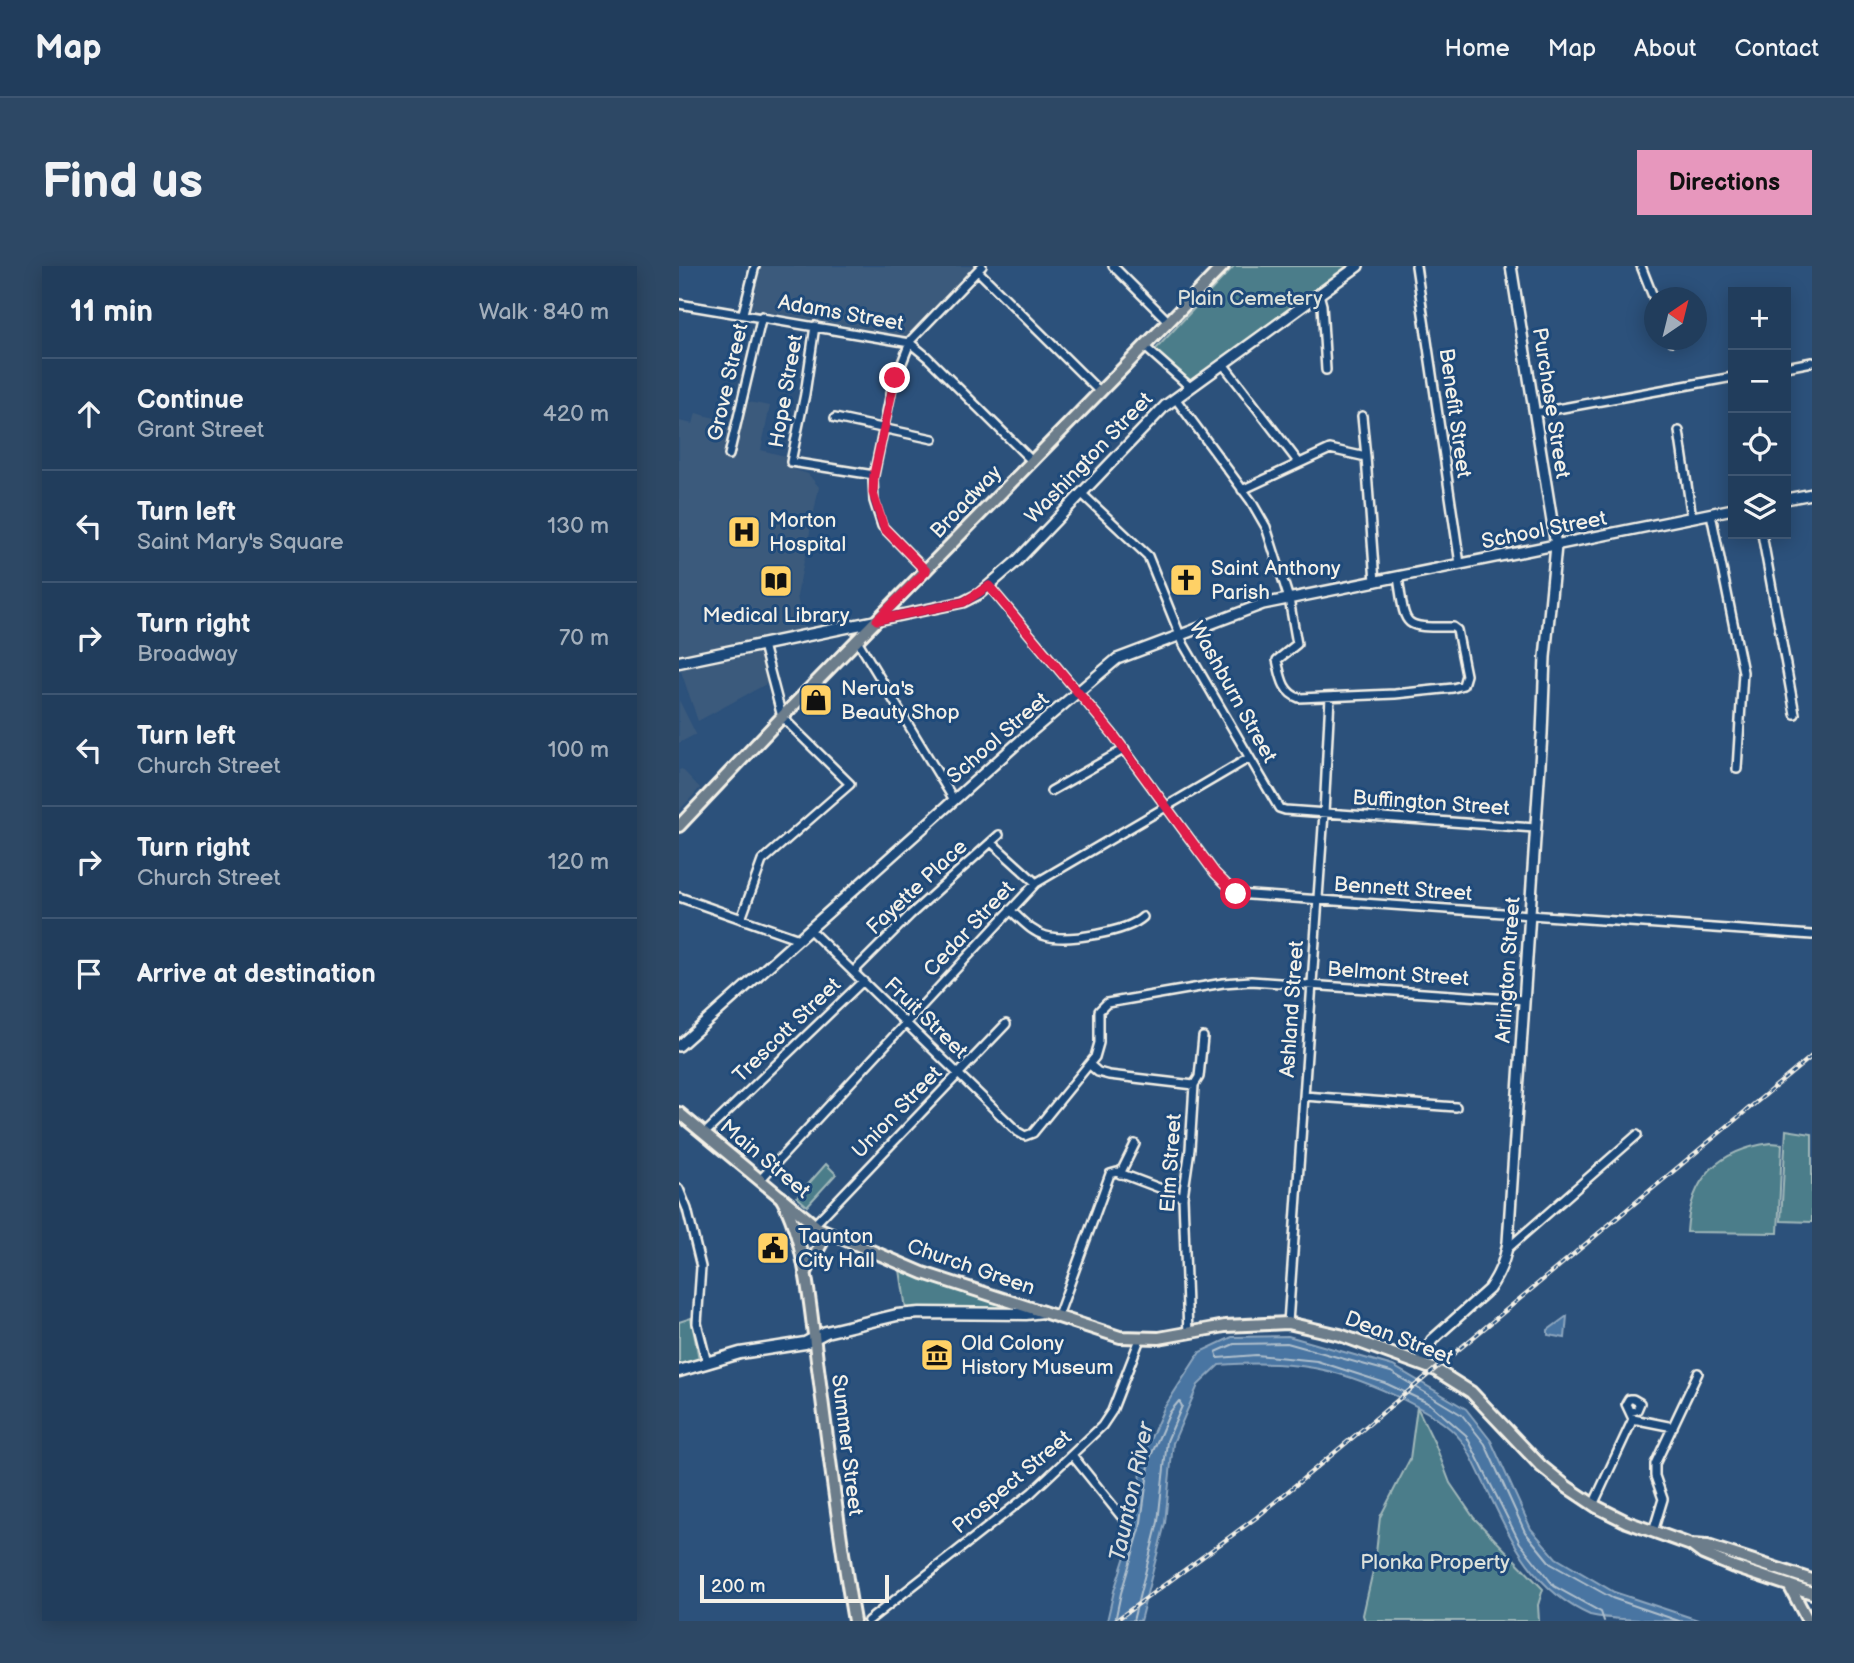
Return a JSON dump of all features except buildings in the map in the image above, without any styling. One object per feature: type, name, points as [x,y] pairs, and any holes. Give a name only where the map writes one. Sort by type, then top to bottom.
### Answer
[{"type":"main road","name":"Broadway","points":[[679,825],[1223,266]]},
{"type":"main road","points":[[679,663],[877,620]]},
{"type":"main road","name":"Main Street","points":[[679,1113],[827,1233]]},
{"type":"main road","name":"Summer Street","points":[[780,1196],[790,1217],[805,1274],[839,1530],[854,1621]]},
{"type":"main road","points":[[805,1274],[827,1233]]},
{"type":"main road","name":"Church Green","points":[[827,1233],[923,1273],[1043,1311]]},
{"type":"main road","points":[[798,1246],[807,1255],[817,1252]]},
{"type":"main road","name":"Dean Street","points":[[1043,1311],[1114,1336],[1140,1339],[1188,1334],[1226,1326],[1288,1323],[1340,1335],[1443,1373],[1471,1392],[1541,1465],[1593,1505],[1619,1519],[1691,1545],[1708,1546],[1812,1580]]},
{"type":"main road","name":"Church Green","points":[[681,1371],[746,1352],[803,1344],[826,1332],[906,1314],[1030,1314],[1043,1311]]},
{"type":"main road","name":"Dean Street","points":[[1691,1545],[1703,1554],[1734,1567],[1812,1593]]},
{"type":"main road","points":[[1789,1585],[1808,1621]]},
{"type":"street","points":[[743,313],[755,266]]},
{"type":"street","points":[[1112,266],[1169,322]]},
{"type":"street","name":"Washington Street","points":[[877,620],[964,602],[989,586],[1025,552],[1146,423],[1175,398],[1358,266]]},
{"type":"street","name":"Benefit Street","points":[[1416,266],[1460,564]]},
{"type":"street","name":"Purchase Street","points":[[1510,266],[1556,546]]},
{"type":"street","points":[[1641,266],[1649,287]]},
{"type":"street","points":[[926,571],[882,526],[873,493],[874,475],[893,384],[913,336],[980,268],[1100,392]]},
{"type":"street","points":[[1319,295],[1326,370]]},
{"type":"street","name":"Adams Street","points":[[679,304],[910,343],[1033,462]]},
{"type":"street","name":"Grove Street","points":[[729,455],[762,316]]},
{"type":"street","name":"Hope Street","points":[[815,326],[791,462],[874,475]]},
{"type":"street","points":[[1145,346],[1190,387]]},
{"type":"street","points":[[1791,367],[1812,362]]},
{"type":"street","points":[[1223,364],[1299,463]]},
{"type":"street","points":[[1535,412],[1728,378]]},
{"type":"street","points":[[1175,398],[1266,527],[1289,599],[1297,645],[1277,660],[1284,685],[1290,694],[1299,698],[1330,697],[1463,685],[1466,675],[1457,629],[1420,628],[1410,624],[1404,613],[1398,577]]},
{"type":"street","points":[[1363,416],[1375,582]]},
{"type":"street","points":[[835,418],[933,439]]},
{"type":"street","points":[[1679,431],[1692,518]]},
{"type":"street","points":[[1242,490],[1330,449],[1366,457]]},
{"type":"street","name":"Washburn Street","points":[[1081,493],[1148,556],[1180,635],[1201,677],[1281,809],[1324,813]]},
{"type":"street","points":[[1791,498],[1812,494]]},
{"type":"street","name":"School Street","points":[[679,1045],[1115,660],[1252,608],[1728,510]]},
{"type":"street","points":[[1711,514],[1743,672],[1737,769]]},
{"type":"street","points":[[1763,539],[1795,714]]},
{"type":"street","name":"Arlington Street","points":[[1420,1364],[1432,1340],[1489,1289],[1502,1268],[1507,1249],[1545,657],[1556,546]]},
{"type":"street","name":"Bennett Street","points":[[989,586],[1125,749],[1215,873],[1236,894],[1812,935]]},
{"type":"street","points":[[857,640],[954,800]]},
{"type":"street","points":[[741,919],[762,861],[850,784],[782,717],[763,645]]},
{"type":"street","name":"Ashland Street","points":[[1288,1323],[1330,697]]},
{"type":"street","points":[[1051,791],[1125,749]]},
{"type":"street","name":"Cedar Street","points":[[760,1180],[1036,883],[1249,758]]},
{"type":"street","name":"Buffington Street","points":[[1324,813],[1535,828]]},
{"type":"street","points":[[991,842],[999,835]]},
{"type":"street","name":"Fayette Place","points":[[853,971],[991,842],[1036,883]]},
{"type":"street","points":[[679,897],[799,939]]},
{"type":"street","points":[[1010,910],[1038,933],[1062,939],[1122,929],[1135,924],[1143,917]]},
{"type":"street","name":"Fruit Street","points":[[810,930],[1025,1136],[1033,1133],[1090,1065]]},
{"type":"street","name":"Trescott Street","points":[[704,1133],[863,981]]},
{"type":"street","name":"Belmont Street","points":[[1090,1065],[1097,1052],[1098,1015],[1104,1005],[1223,983],[1251,981],[1524,1000]]},
{"type":"street","name":"Union Street","points":[[814,1225],[1006,1024]]},
{"type":"street","name":"Elm Street","points":[[1188,1334],[1183,1197],[1190,1149],[1194,1085],[1199,1077],[1203,1037]]},
{"type":"street","points":[[1090,1065],[1098,1072],[1115,1076],[1194,1085]]},
{"type":"street","points":[[1304,1097],[1456,1107]]},
{"type":"street","points":[[1507,1249],[1637,1135]]},
{"type":"street","points":[[1120,1174],[1135,1144]]},
{"type":"street","points":[[1058,1317],[1108,1178],[1113,1172],[1183,1197]]},
{"type":"street","points":[[679,1189],[701,1264],[697,1323],[707,1363]]},
{"type":"street","name":"Prospect Street","points":[[868,1621],[1031,1493],[1107,1421],[1140,1339]]},
{"type":"street","points":[[1653,1532],[1663,1500],[1655,1476],[1655,1464],[1698,1373]]},
{"type":"street","points":[[1593,1505],[1632,1416],[1673,1427]]},
{"type":"street","points":[[1072,1455],[1121,1516]]},
{"type":"shaded area","points":[[761,266],[974,266],[906,336],[751,309]]},
{"type":"shaded area","name":"Morton Hospital","points":[[748,402],[770,406],[761,450],[785,456],[789,468],[808,474],[819,487],[797,596],[803,629],[679,655],[679,421],[693,424],[696,413],[741,425]]},
{"type":"shaded area","points":[[761,653],[768,683],[698,721],[680,668]]},
{"type":"shaded area","points":[[679,700],[696,734],[679,743]]},
{"type":"shaded area","points":[[682,769],[700,788],[679,811],[679,770]]},
{"type":"green space","name":"Plain Cemetery","points":[[1234,266],[1347,266],[1191,381],[1155,350]]},
{"type":"green space","points":[[1786,1130],[1812,1134],[1812,1222],[1781,1221]]},
{"type":"green space","points":[[1771,1143],[1782,1144],[1778,1233],[1687,1232],[1694,1196],[1710,1170],[1736,1152]]},
{"type":"green space","points":[[826,1164],[836,1174],[807,1206],[797,1197]]},
{"type":"green space","points":[[900,1270],[1004,1304],[1006,1307],[906,1309]]},
{"type":"green space","points":[[691,1318],[699,1359],[679,1365],[679,1322]]},
{"type":"green space","name":"Plonka Property","points":[[1417,1407],[1450,1483],[1474,1518],[1543,1589],[1538,1605],[1539,1621],[1365,1621],[1363,1615],[1375,1562],[1380,1517],[1410,1459]]},
{"type":"water","points":[[1567,1316],[1565,1338],[1548,1335],[1548,1330]]},
{"type":"water","points":[[1288,1336],[1393,1366],[1466,1409],[1491,1441],[1531,1529],[1556,1558],[1614,1592],[1701,1621],[1601,1617],[1590,1615],[1570,1604],[1553,1592],[1526,1562],[1468,1451],[1449,1428],[1414,1405],[1371,1385],[1302,1366],[1255,1363],[1219,1365],[1198,1385],[1173,1443],[1165,1523],[1140,1621],[1107,1621],[1134,1528],[1143,1456],[1164,1408],[1200,1352],[1232,1337]]},
{"type":"railway","points":[[1115,1621],[1257,1517],[1812,1056]]},
{"type":"place","name":"Morton Hospital","points":[[744,532]]},
{"type":"place","name":"Saint Anthony Parish","points":[[1186,580]]},
{"type":"place","name":"Medical Library","points":[[776,581]]},
{"type":"place","name":"Nerua's Beauty Shop","points":[[816,700]]},
{"type":"place","name":"Taunton City Hall","points":[[773,1248]]},
{"type":"place","name":"Old Colony History Museum","points":[[937,1355]]},
{"type":"route","points":[[895,378],[874,475],[873,493],[880,523],[926,571],[877,620],[964,602],[989,586],[1112,733],[1215,873],[1236,894]]},
{"type":"water label","name":"Taunton River","points":[[1132,1492]]}]
